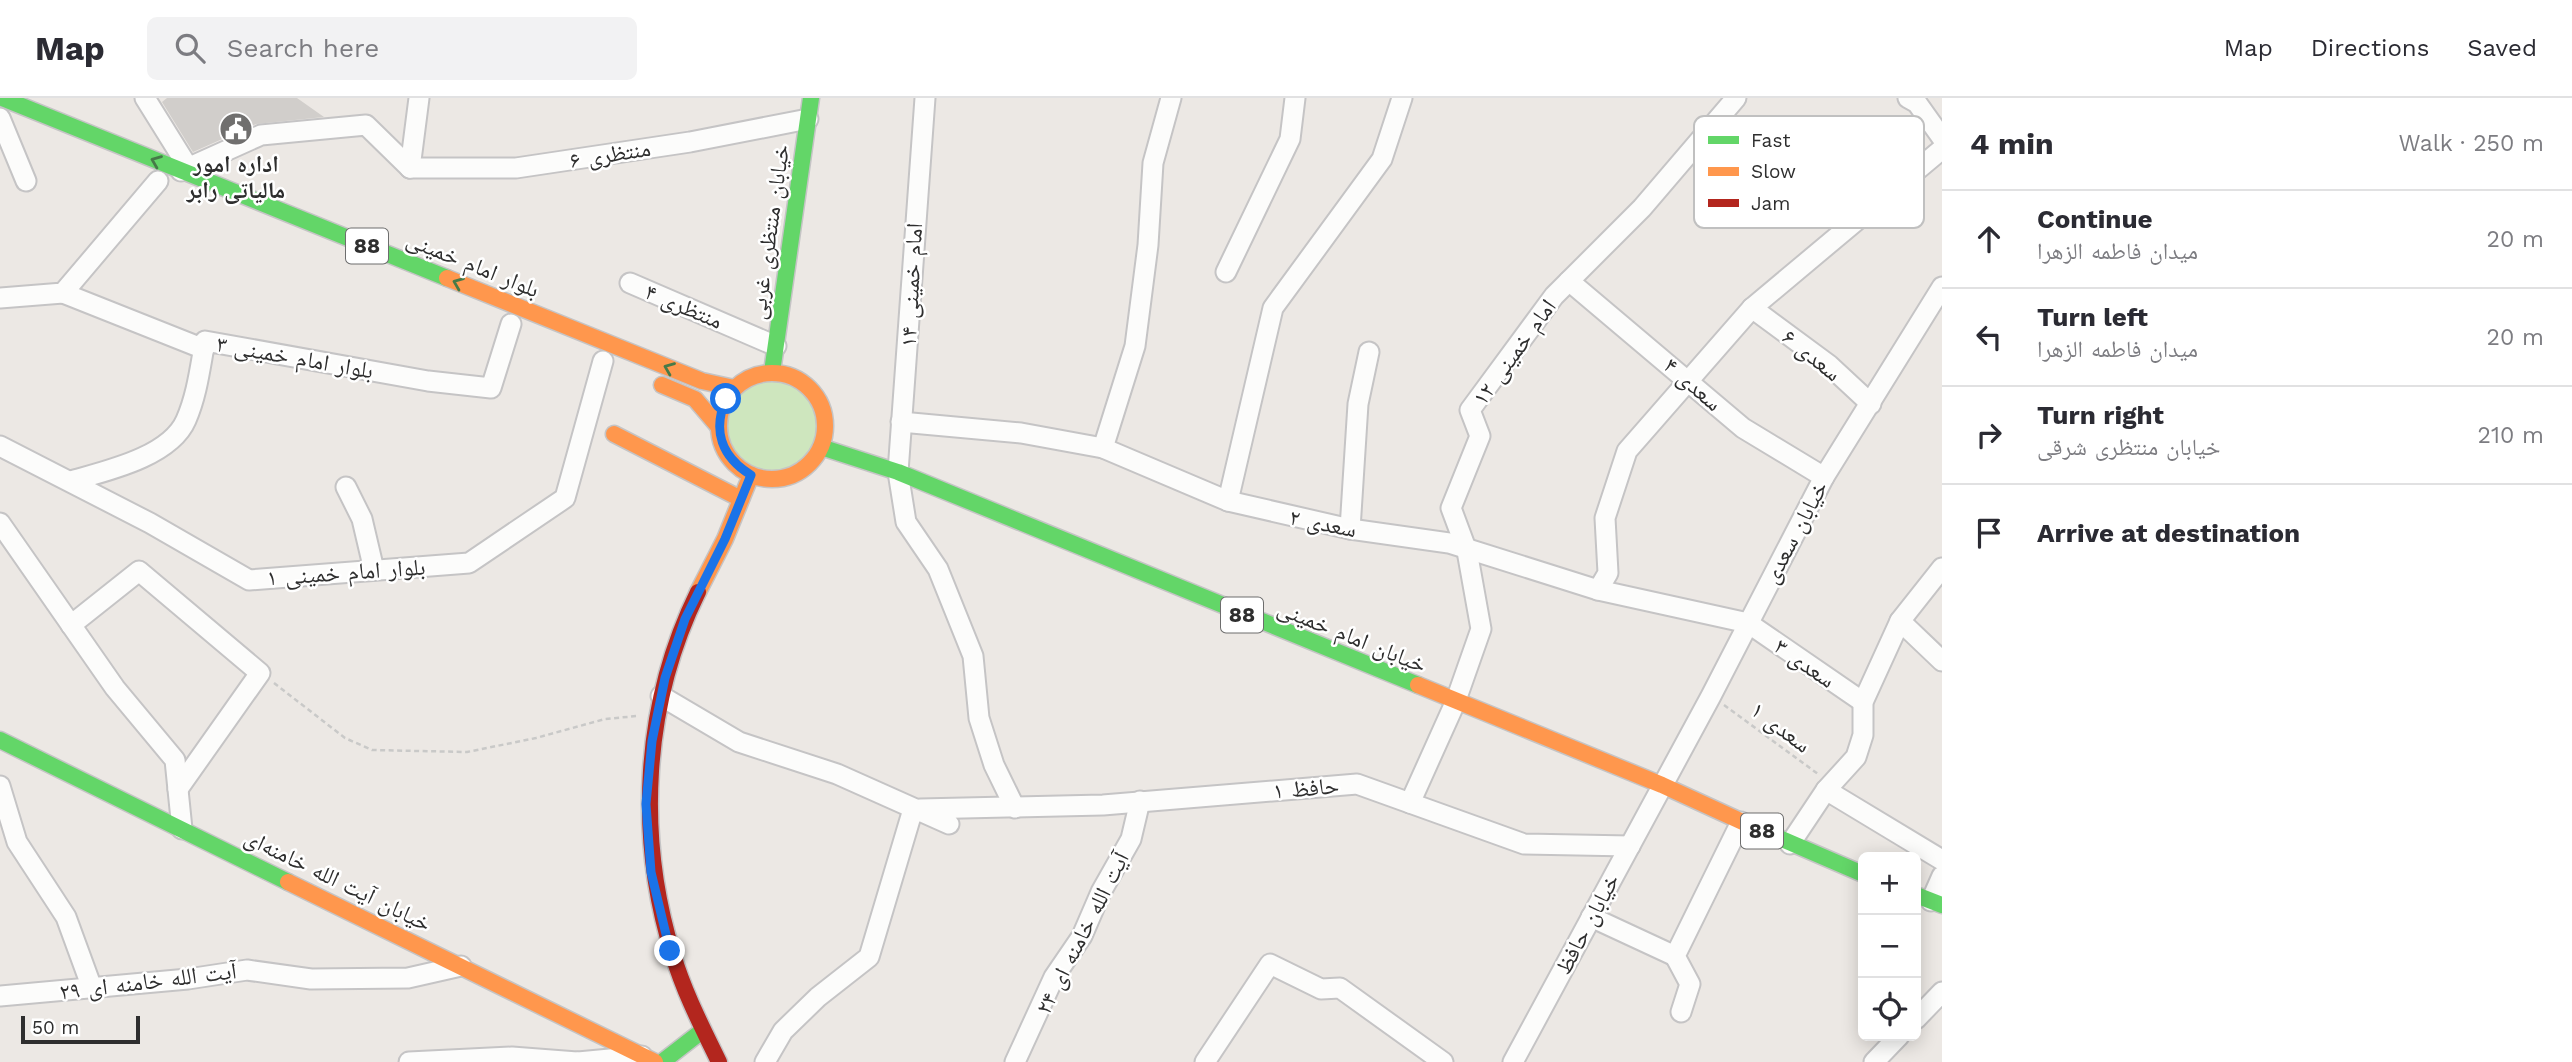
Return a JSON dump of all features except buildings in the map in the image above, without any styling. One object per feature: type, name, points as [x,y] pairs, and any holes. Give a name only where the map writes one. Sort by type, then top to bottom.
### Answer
[{"type":"main road","name":"بلوار امام خمینی","points":[[2,98],[169,176],[702,381],[734,388]]},
{"type":"main road","name":"خیابان منتظری غربی","points":[[772,372],[811,98]]},
{"type":"main road","points":[[0,118],[24,127]]},
{"type":"main road","points":[[649,380],[695,399],[718,426],[727,455],[751,475],[767,479],[792,475],[813,461],[821,447],[825,430],[824,412],[817,397],[805,384],[790,375],[772,372],[745,379],[734,388],[720,412],[718,426]]},
{"type":"main road","points":[[614,434],[741,499]]},
{"type":"main road","name":"خیابان امام خمینی","points":[[821,447],[898,472],[1662,785],[1858,872]]},
{"type":"main road","points":[[719,1062],[702,1031],[670,951],[651,872],[646,804],[660,705],[685,619],[751,475]]},
{"type":"main road","name":"خیابان آیت الله خامنه‌ای","points":[[0,740],[653,1060]]},
{"type":"main road","points":[[653,1060],[702,1031]]},
{"type":"street","points":[[145,98],[169,176]]},
{"type":"street","points":[[410,168],[419,98]]},
{"type":"street","name":"امام خمینی ۱۴","points":[[925,98],[898,472],[906,522],[938,569],[974,656],[979,718],[994,765],[1015,808]]},
{"type":"street","points":[[1103,448],[1135,346],[1148,245],[1153,163],[1171,98]]},
{"type":"street","points":[[1226,272],[1290,139],[1295,98]]},
{"type":"street","points":[[1228,501],[1273,308],[1382,159],[1402,98]]},
{"type":"street","name":"امام خمینی ۱۲","points":[[1721,116],[1736,98]]},
{"type":"street","points":[[1908,98],[1917,103],[1942,138]]},
{"type":"street","points":[[0,118],[26,181]]},
{"type":"street","name":"منتظری ۶","points":[[410,168],[516,168],[690,142],[808,120]]},
{"type":"street","points":[[64,293],[169,176],[261,135],[366,125],[410,168]]},
{"type":"street","name":"امام خمینی ۱۲","points":[[1410,803],[1455,702],[1481,629],[1467,551],[1451,508],[1479,436],[1470,410],[1554,296],[1642,208],[1694,147]]},
{"type":"street","points":[[1924,164],[1942,149]]},
{"type":"street","points":[[1598,590],[1608,573],[1605,518],[1627,451],[1752,308],[1848,228]]},
{"type":"street","name":"سعدی ۴","points":[[1569,281],[1743,428],[1824,477]]},
{"type":"street","name":"منتظری ۴","points":[[631,283],[775,346]]},
{"type":"street","name":"خیابان سعدی","points":[[1662,785],[1712,696],[1824,477],[1942,287]]},
{"type":"street","points":[[0,298],[64,293],[204,349]]},
{"type":"street","name":"سعدی ۶","points":[[1752,308],[1829,365],[1871,404]]},
{"type":"street","name":"بلوار امام خمینی ۳","points":[[71,481],[156,452],[185,423],[197,386],[205,341],[428,380],[491,388],[511,324]]},
{"type":"street","points":[[1350,529],[1358,404],[1369,352]]},
{"type":"street","name":"بلوار امام خمینی ۱","points":[[0,446],[71,481],[249,580],[469,563],[565,498],[603,361]]},
{"type":"street","name":"سعدی ۲","points":[[901,422],[1021,433],[1103,448],[1228,501],[1350,529],[1449,543],[1467,551],[1598,590],[1748,623]]},
{"type":"street","points":[[346,487],[362,519],[374,570]]},
{"type":"street","points":[[0,523],[115,688],[175,760],[182,829]]},
{"type":"street","points":[[1790,844],[1829,787],[1856,757],[1863,735],[1863,702],[1900,621],[1942,568]]},
{"type":"street","points":[[71,625],[139,571],[260,673],[178,789]]},
{"type":"street","points":[[1900,621],[1942,661]]},
{"type":"street","name":"سعدی ۳","points":[[1748,623],[1863,702]]},
{"type":"street","points":[[660,705],[739,742],[837,774],[949,824]]},
{"type":"street","name":"حافظ ۱","points":[[920,809],[1140,802],[1357,784],[1524,844],[1630,846]]},
{"type":"street","name":"خیابان حافظ","points":[[1513,1062],[1662,785]]},
{"type":"street","points":[[0,786],[17,842],[66,917],[93,988]]},
{"type":"street","points":[[1829,787],[1942,860]]},
{"type":"street","name":"آیت الله خامنه ای ۲۴","points":[[1015,1062],[1054,977],[1082,936],[1101,892],[1131,839],[1140,802]]},
{"type":"street","points":[[765,1062],[783,1031],[818,997],[869,957],[911,816],[920,809]]},
{"type":"street","points":[[1675,956],[1741,822]]},
{"type":"street","points":[[1929,900],[1942,876]]},
{"type":"street","points":[[1591,917],[1675,956],[1690,984],[1681,1013]]},
{"type":"street","points":[[1205,1062],[1270,964],[1321,989],[1340,988],[1443,1062]]},
{"type":"street","name":"آیت الله خامنه ای ۲۹","points":[[0,996],[247,970],[311,979],[408,978],[461,966]]},
{"type":"street","points":[[1921,1014],[1942,992]]},
{"type":"street","points":[[1874,1062],[1894,1041]]},
{"type":"street","points":[[409,1062],[512,1057],[578,1062],[653,1060]]},
{"type":"path","points":[[273,682],[345,738],[372,750],[467,752],[536,738],[660,705]]},
{"type":"path","name":"سعدی ۱","points":[[1712,696],[1829,787]]},
{"type":"green space","points":[[772,381],[789,385],[804,394],[813,409],[817,426],[813,443],[804,458],[789,467],[772,471],[755,467],[740,458],[731,443],[727,426],[731,409],[740,394],[755,385]]},
{"type":"traffic: fast","points":[[2,98],[447,278]]},
{"type":"traffic: fast","points":[[772,372],[811,98]]},
{"type":"traffic: fast","points":[[821,447],[898,472],[1418,685]]},
{"type":"traffic: fast","points":[[0,740],[288,882]]},
{"type":"traffic: fast","points":[[1747,824],[1858,872]]},
{"type":"traffic: fast","points":[[1921,897],[1942,905]]},
{"type":"traffic: fast","points":[[662,1062],[702,1031]]},
{"type":"traffic: slow","points":[[447,278],[702,381],[734,388]]},
{"type":"traffic: slow","points":[[772,373],[792,377],[810,388],[821,406],[825,426],[821,446],[810,464],[792,475],[772,479],[752,475],[734,464],[723,446],[719,426],[723,406],[734,388],[752,377],[772,373]]},
{"type":"traffic: slow","points":[[662,385],[695,399],[718,426]]},
{"type":"traffic: slow","points":[[614,434],[741,499]]},
{"type":"traffic: slow","points":[[698,592],[725,539],[751,475]]},
{"type":"traffic: slow","points":[[1418,685],[1662,785],[1747,824]]},
{"type":"traffic: slow","points":[[288,882],[655,1062]]},
{"type":"traffic: jam","points":[[698,592],[666,679],[656,725],[650,817],[661,910],[673,955],[688,996],[719,1062]]},
{"type":"place","name":"اداره امور مالیاتی رابر","points":[[236,129]]},
{"type":"route","points":[[670,951],[651,872],[646,804],[652,741],[665,678],[685,619],[725,539],[751,475],[737,467],[720,441],[720,412],[726,399]]}]
